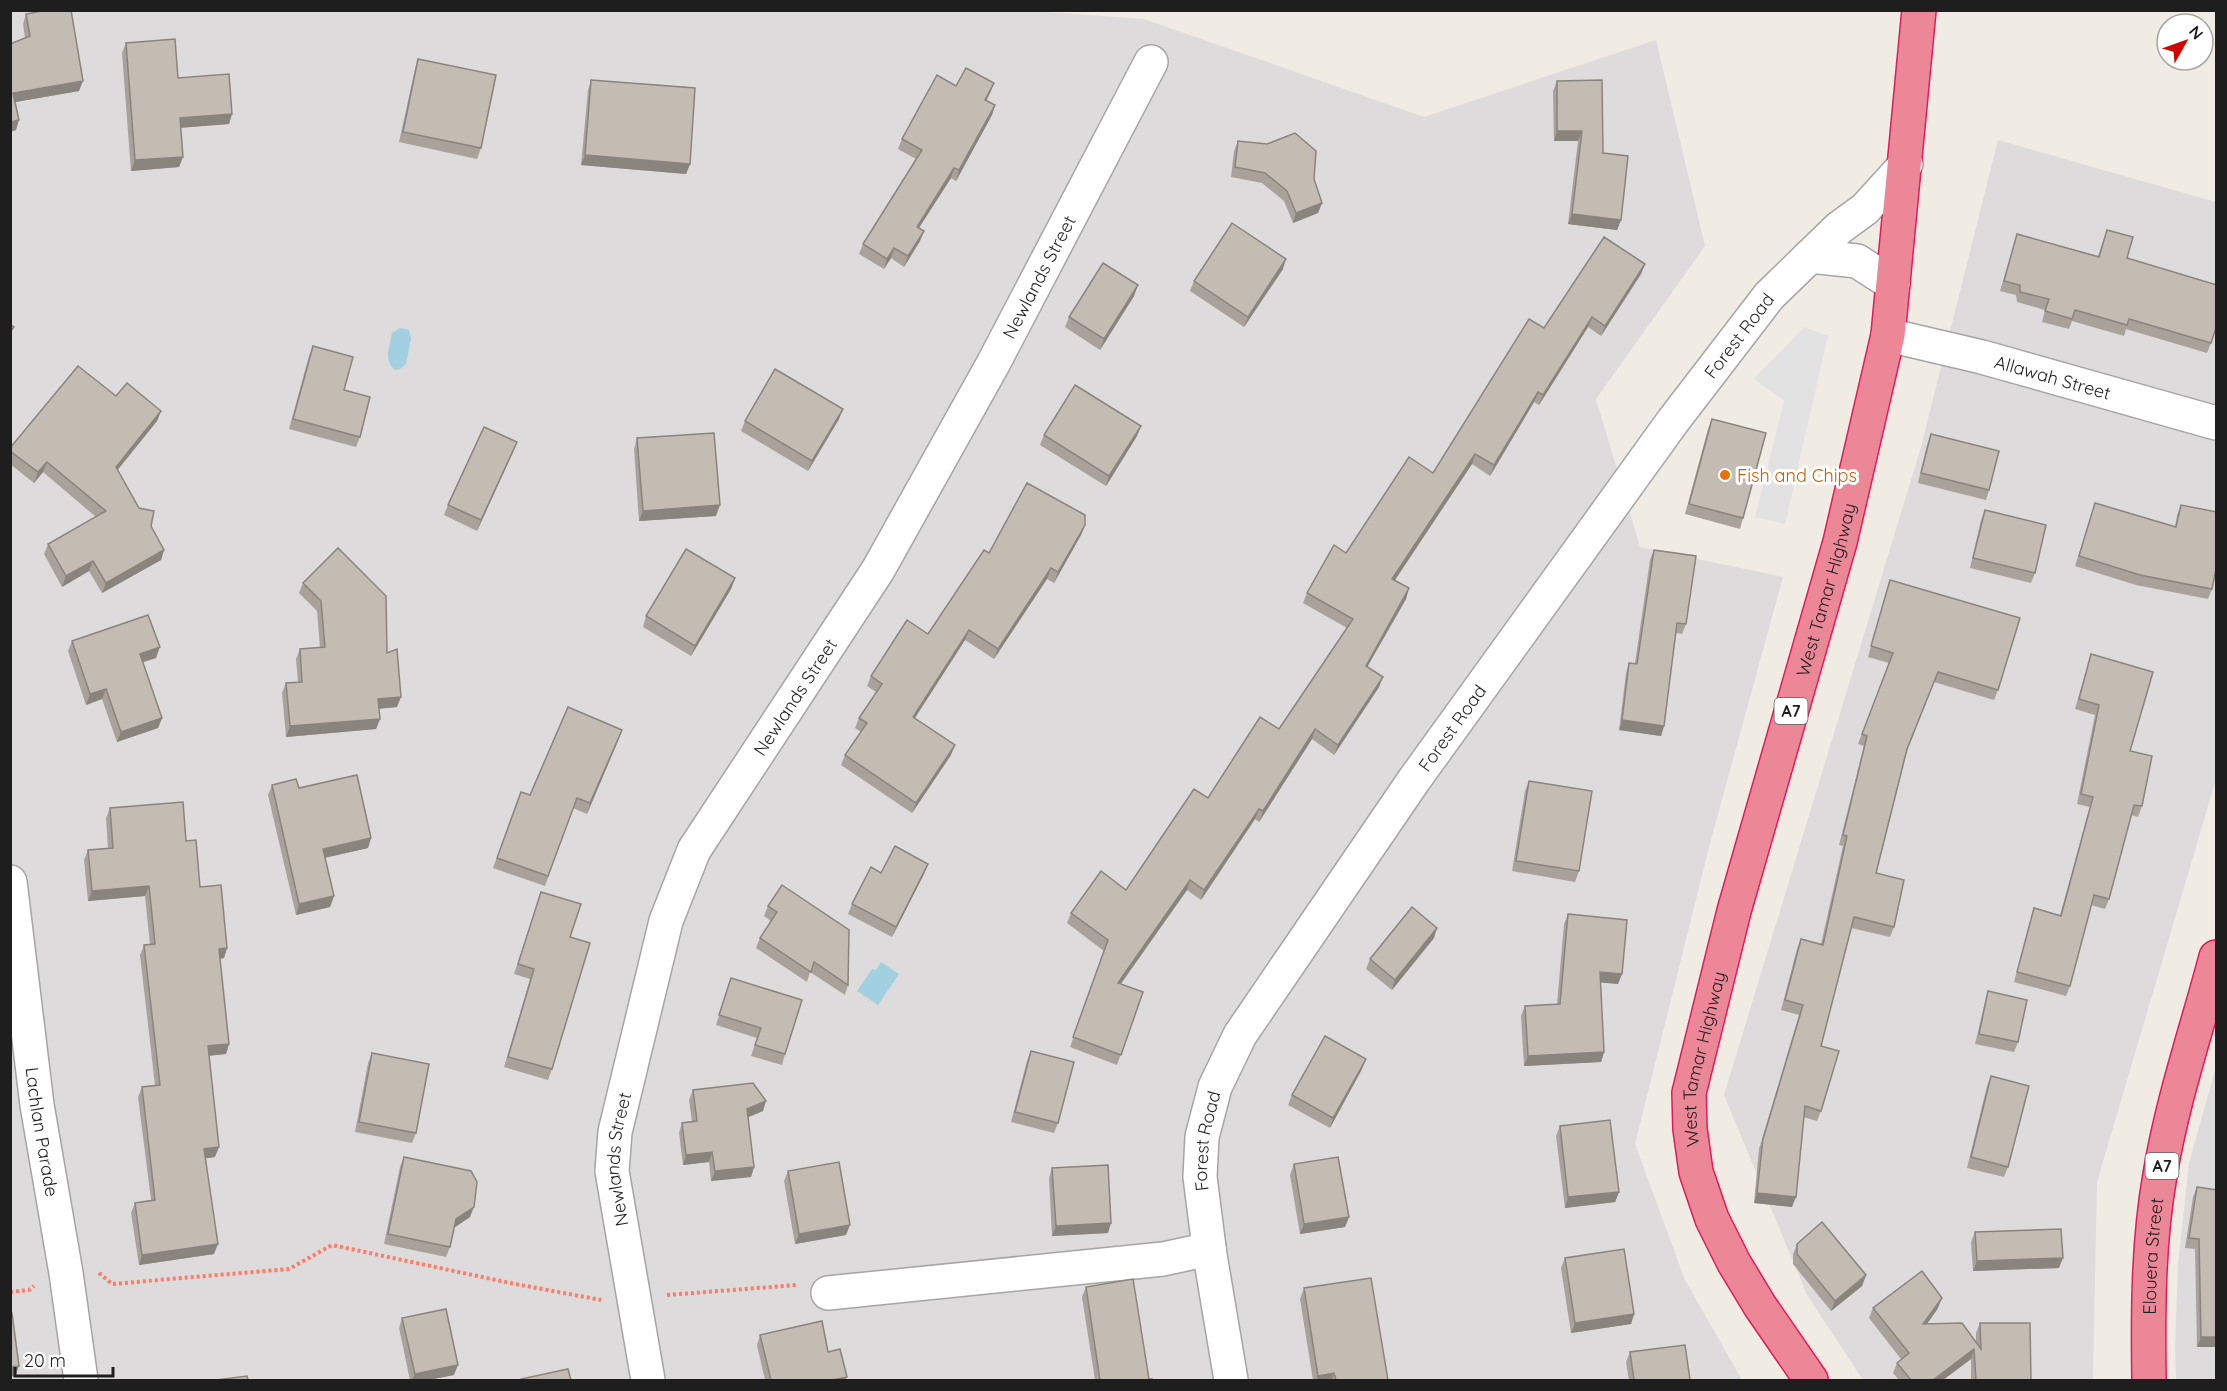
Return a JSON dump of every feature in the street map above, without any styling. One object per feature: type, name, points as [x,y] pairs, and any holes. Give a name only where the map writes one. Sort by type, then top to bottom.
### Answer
[{"type":"highway","name":"West Tamar Highway","points":[[1811,1380],[1760,1306],[1734,1263],[1712,1219],[1696,1172],[1690,1129],[1689,1093],[1734,911],[1840,542],[1888,335],[1919,10]]},
{"type":"highway","name":"Elouera Street","points":[[2149,1380],[2150,1252],[2160,1174],[2172,1118],[2217,957]]},
{"type":"street","name":"Newlands Street","points":[[648,1380],[620,1301],[612,1171],[615,1132],[666,921],[694,850],[878,570],[993,364],[1151,62]]},
{"type":"street","name":"Forest Road","points":[[1231,1380],[1209,1249],[1200,1178],[1202,1137],[1215,1087],[1240,1035],[1414,780],[1673,421],[1769,296],[1839,228],[1865,209],[1906,164]]},
{"type":"street","points":[[1810,256],[1857,261],[1893,284]]},
{"type":"street","name":"Allawah Street","points":[[1888,335],[1982,357],[2217,423]]},
{"type":"street","name":"Lachlan Parade","points":[[10,882],[37,1105],[66,1273],[81,1380]]},
{"type":"street","points":[[828,1293],[1163,1259],[1209,1249]]},
{"type":"path","points":[[10,1292],[29,1290],[48,1274],[66,1273],[90,1265],[112,1284],[289,1269],[332,1245],[546,1290],[620,1301],[659,1295],[827,1283],[828,1293]]},
{"type":"shaded area","points":[[10,11],[1033,11],[1144,19],[1424,117],[1656,40],[1705,246],[1596,399],[1640,547],[1783,577],[1709,847],[1635,1144],[1685,1280],[1742,1380],[11,1380]]},
{"type":"shaded area","points":[[1998,140],[2216,202],[2216,779],[2097,1182],[2093,1380],[1863,1380],[1807,1295],[1724,1095],[1921,447]]},
{"type":"shaded area","points":[[1804,327],[1828,336],[1785,524],[1755,517],[1784,401],[1754,379]]},
{"type":"shaded area","points":[[2216,1067],[2216,1380],[2176,1380],[2178,1264],[2189,1163]]},
{"type":"water","points":[[400,328],[409,330],[411,339],[406,364],[395,370],[389,362],[388,353],[392,333]]},
{"type":"water","points":[[881,962],[899,974],[878,1005],[857,991],[872,969],[876,970]]},
{"type":"building","points":[[47,10],[71,10],[83,81],[13,93],[19,120],[10,122],[10,44],[30,36],[26,14]]},
{"type":"building","points":[[175,39],[178,78],[229,74],[232,114],[180,118],[183,157],[135,160],[126,43]]},
{"type":"building","points":[[418,59],[496,75],[481,148],[403,132]]},
{"type":"building","points":[[966,68],[994,83],[985,100],[995,105],[959,170],[954,168],[917,227],[924,231],[908,256],[894,248],[887,259],[863,244],[922,150],[902,139],[937,75],[956,86]]},
{"type":"building","points":[[591,80],[695,88],[690,164],[585,155]]},
{"type":"building","points":[[1602,80],[1603,153],[1628,156],[1621,220],[1572,214],[1582,131],[1557,131],[1557,81]]},
{"type":"building","points":[[1295,133],[1316,151],[1314,179],[1322,203],[1296,213],[1287,191],[1265,173],[1235,167],[1238,141],[1267,144]]},
{"type":"building","points":[[1232,223],[1286,259],[1248,317],[1194,281]]},
{"type":"building","points":[[2107,230],[2133,237],[2127,258],[2217,285],[2217,325],[2211,343],[2129,319],[2127,325],[2075,310],[2072,319],[2045,311],[2049,299],[2020,292],[2020,285],[2004,281],[2017,234],[2099,257]]},
{"type":"building","points":[[1604,237],[1645,264],[1605,326],[1592,317],[1543,395],[1538,392],[1494,465],[1475,454],[1392,579],[1409,588],[1366,666],[1383,677],[1338,745],[1315,729],[1263,811],[1259,809],[1204,890],[1190,880],[1118,983],[1143,992],[1121,1055],[1073,1037],[1108,940],[1071,913],[1101,871],[1126,890],[1194,789],[1208,798],[1260,717],[1279,729],[1353,619],[1307,593],[1334,545],[1346,553],[1409,457],[1433,473],[1529,319],[1544,328]]},
{"type":"building","points":[[1103,263],[1138,285],[1104,339],[1069,317]]},
{"type":"building","points":[[313,346],[353,357],[344,390],[370,397],[360,437],[293,419]]},
{"type":"building","points":[[78,366],[116,396],[127,383],[161,411],[116,467],[139,508],[154,511],[151,526],[164,550],[106,583],[93,561],[66,576],[48,544],[106,511],[47,462],[38,472],[10,451],[10,448]]},
{"type":"building","points":[[775,369],[843,409],[812,461],[745,421]]},
{"type":"building","points":[[1075,385],[1141,426],[1109,476],[1044,435]]},
{"type":"building","points":[[1712,419],[1766,433],[1743,518],[1689,504]]},
{"type":"building","points":[[484,427],[517,442],[481,520],[448,505]]},
{"type":"building","points":[[714,433],[720,505],[643,511],[637,438]]},
{"type":"building","points":[[1931,434],[1999,451],[1989,490],[1921,473]]},
{"type":"building","points":[[1027,483],[1085,515],[1085,525],[1058,572],[1051,568],[998,649],[969,630],[913,717],[955,745],[916,803],[845,755],[867,723],[859,718],[882,684],[871,676],[907,620],[928,634],[984,550],[989,553]]},
{"type":"building","points":[[2095,503],[2176,527],[2181,505],[2217,512],[2217,564],[2212,589],[2140,575],[2079,556]]},
{"type":"building","points":[[1985,510],[2046,525],[2035,573],[1973,558]]},
{"type":"building","points":[[338,548],[386,596],[387,653],[397,649],[401,697],[378,699],[380,719],[290,726],[286,683],[302,682],[300,649],[325,647],[321,601],[303,583]]},
{"type":"building","points":[[686,549],[735,578],[695,646],[646,616]]},
{"type":"building","points":[[1654,550],[1696,556],[1686,624],[1677,623],[1664,726],[1622,720],[1629,663],[1637,664]]},
{"type":"building","points":[[1890,580],[2020,618],[1998,690],[1938,672],[1907,749],[1876,873],[1904,880],[1894,927],[1854,917],[1821,1046],[1839,1051],[1821,1111],[1805,1106],[1796,1197],[1757,1193],[1763,1139],[1803,1005],[1785,1000],[1801,939],[1823,945],[1847,836],[1843,835],[1867,736],[1862,734],[1893,653],[1871,646]]},
{"type":"building","points":[[148,615],[160,647],[140,654],[162,718],[121,732],[106,689],[90,694],[72,641]]},
{"type":"building","points":[[2091,654],[2153,672],[2130,751],[2152,756],[2142,806],[2134,805],[2109,899],[2094,895],[2070,986],[2017,972],[2034,908],[2061,916],[2093,797],[2081,794],[2099,705],[2079,699]]},
{"type":"building","points":[[568,707],[622,730],[590,803],[577,798],[548,876],[497,858],[521,792],[530,795]]},
{"type":"building","points":[[357,775],[371,838],[323,849],[334,896],[299,904],[272,785],[296,779],[299,788]]},
{"type":"building","points":[[1529,781],[1592,791],[1579,871],[1516,861]]},
{"type":"building","points":[[183,802],[186,841],[196,840],[200,887],[221,885],[227,948],[219,949],[229,1044],[208,1046],[219,1147],[204,1149],[218,1244],[142,1255],[135,1203],[155,1200],[142,1087],[160,1085],[144,945],[155,944],[149,886],[92,891],[88,850],[113,848],[110,808]]},
{"type":"building","points":[[895,846],[928,864],[896,927],[852,904],[871,867],[881,873]]},
{"type":"building","points":[[782,885],[849,930],[848,985],[814,962],[811,972],[760,938],[777,912],[768,906]]},
{"type":"building","points":[[541,892],[581,904],[570,937],[590,943],[552,1069],[508,1057],[534,969],[518,964]]},
{"type":"building","points":[[1412,907],[1437,928],[1395,980],[1370,959]]},
{"type":"building","points":[[1568,914],[1627,920],[1622,974],[1600,972],[1604,1052],[1528,1056],[1525,1006],[1560,1004]]},
{"type":"building","points":[[731,978],[802,1000],[785,1054],[755,1045],[761,1028],[719,1015]]},
{"type":"building","points":[[1988,991],[2027,1000],[2018,1042],[1979,1034]]},
{"type":"building","points":[[1325,1036],[1366,1059],[1333,1118],[1292,1095]]},
{"type":"building","points":[[1031,1051],[1074,1062],[1058,1123],[1015,1112]]},
{"type":"building","points":[[372,1053],[429,1064],[416,1133],[359,1122]]},
{"type":"building","points":[[1991,1076],[2029,1086],[2008,1167],[1971,1157]]},
{"type":"building","points":[[753,1083],[766,1101],[747,1109],[754,1167],[715,1171],[712,1152],[686,1155],[682,1123],[697,1121],[693,1090]]},
{"type":"building","points":[[1610,1120],[1619,1192],[1568,1197],[1560,1126]]},
{"type":"building","points":[[404,1157],[471,1171],[477,1182],[474,1207],[456,1219],[450,1247],[388,1234]]},
{"type":"building","points":[[1338,1157],[1349,1217],[1304,1224],[1294,1164]]},
{"type":"building","points":[[839,1162],[850,1225],[799,1234],[788,1171]]},
{"type":"building","points":[[1108,1165],[1111,1223],[1056,1226],[1052,1168]]},
{"type":"building","points":[[2197,1187],[2217,1190],[2217,1337],[2201,1337],[2199,1239],[2189,1238]]},
{"type":"building","points":[[1822,1222],[1866,1275],[1835,1301],[1797,1254],[1797,1244]]},
{"type":"building","points":[[2061,1229],[2063,1258],[1977,1261],[1975,1232]]},
{"type":"building","points":[[1624,1249],[1634,1314],[1575,1323],[1565,1258]]},
{"type":"building","points":[[1922,1271],[1942,1298],[1923,1324],[1962,1323],[1981,1349],[1980,1323],[2030,1323],[2031,1380],[1976,1380],[1974,1349],[1933,1380],[1911,1380],[1897,1363],[1909,1353],[1873,1308]]},
{"type":"building","points":[[1371,1278],[1388,1380],[1336,1380],[1334,1373],[1318,1376],[1304,1288]]},
{"type":"building","points":[[1133,1279],[1149,1379],[1152,1380],[1100,1380],[1086,1287]]},
{"type":"building","points":[[446,1309],[458,1365],[415,1374],[402,1318]]},
{"type":"building","points":[[10,1313],[12,1313],[19,1366],[10,1367]]},
{"type":"building","points":[[822,1321],[828,1352],[840,1349],[847,1377],[832,1380],[771,1380],[760,1335]]},
{"type":"building","points":[[1685,1345],[1690,1380],[1634,1380],[1630,1352]]},
{"type":"building","points":[[568,1369],[571,1380],[521,1380],[521,1379]]},
{"type":"building","points":[[247,1376],[248,1380],[216,1380]]},
{"type":"place","name":"Fish and Chips","points":[[1725,475]]}]
